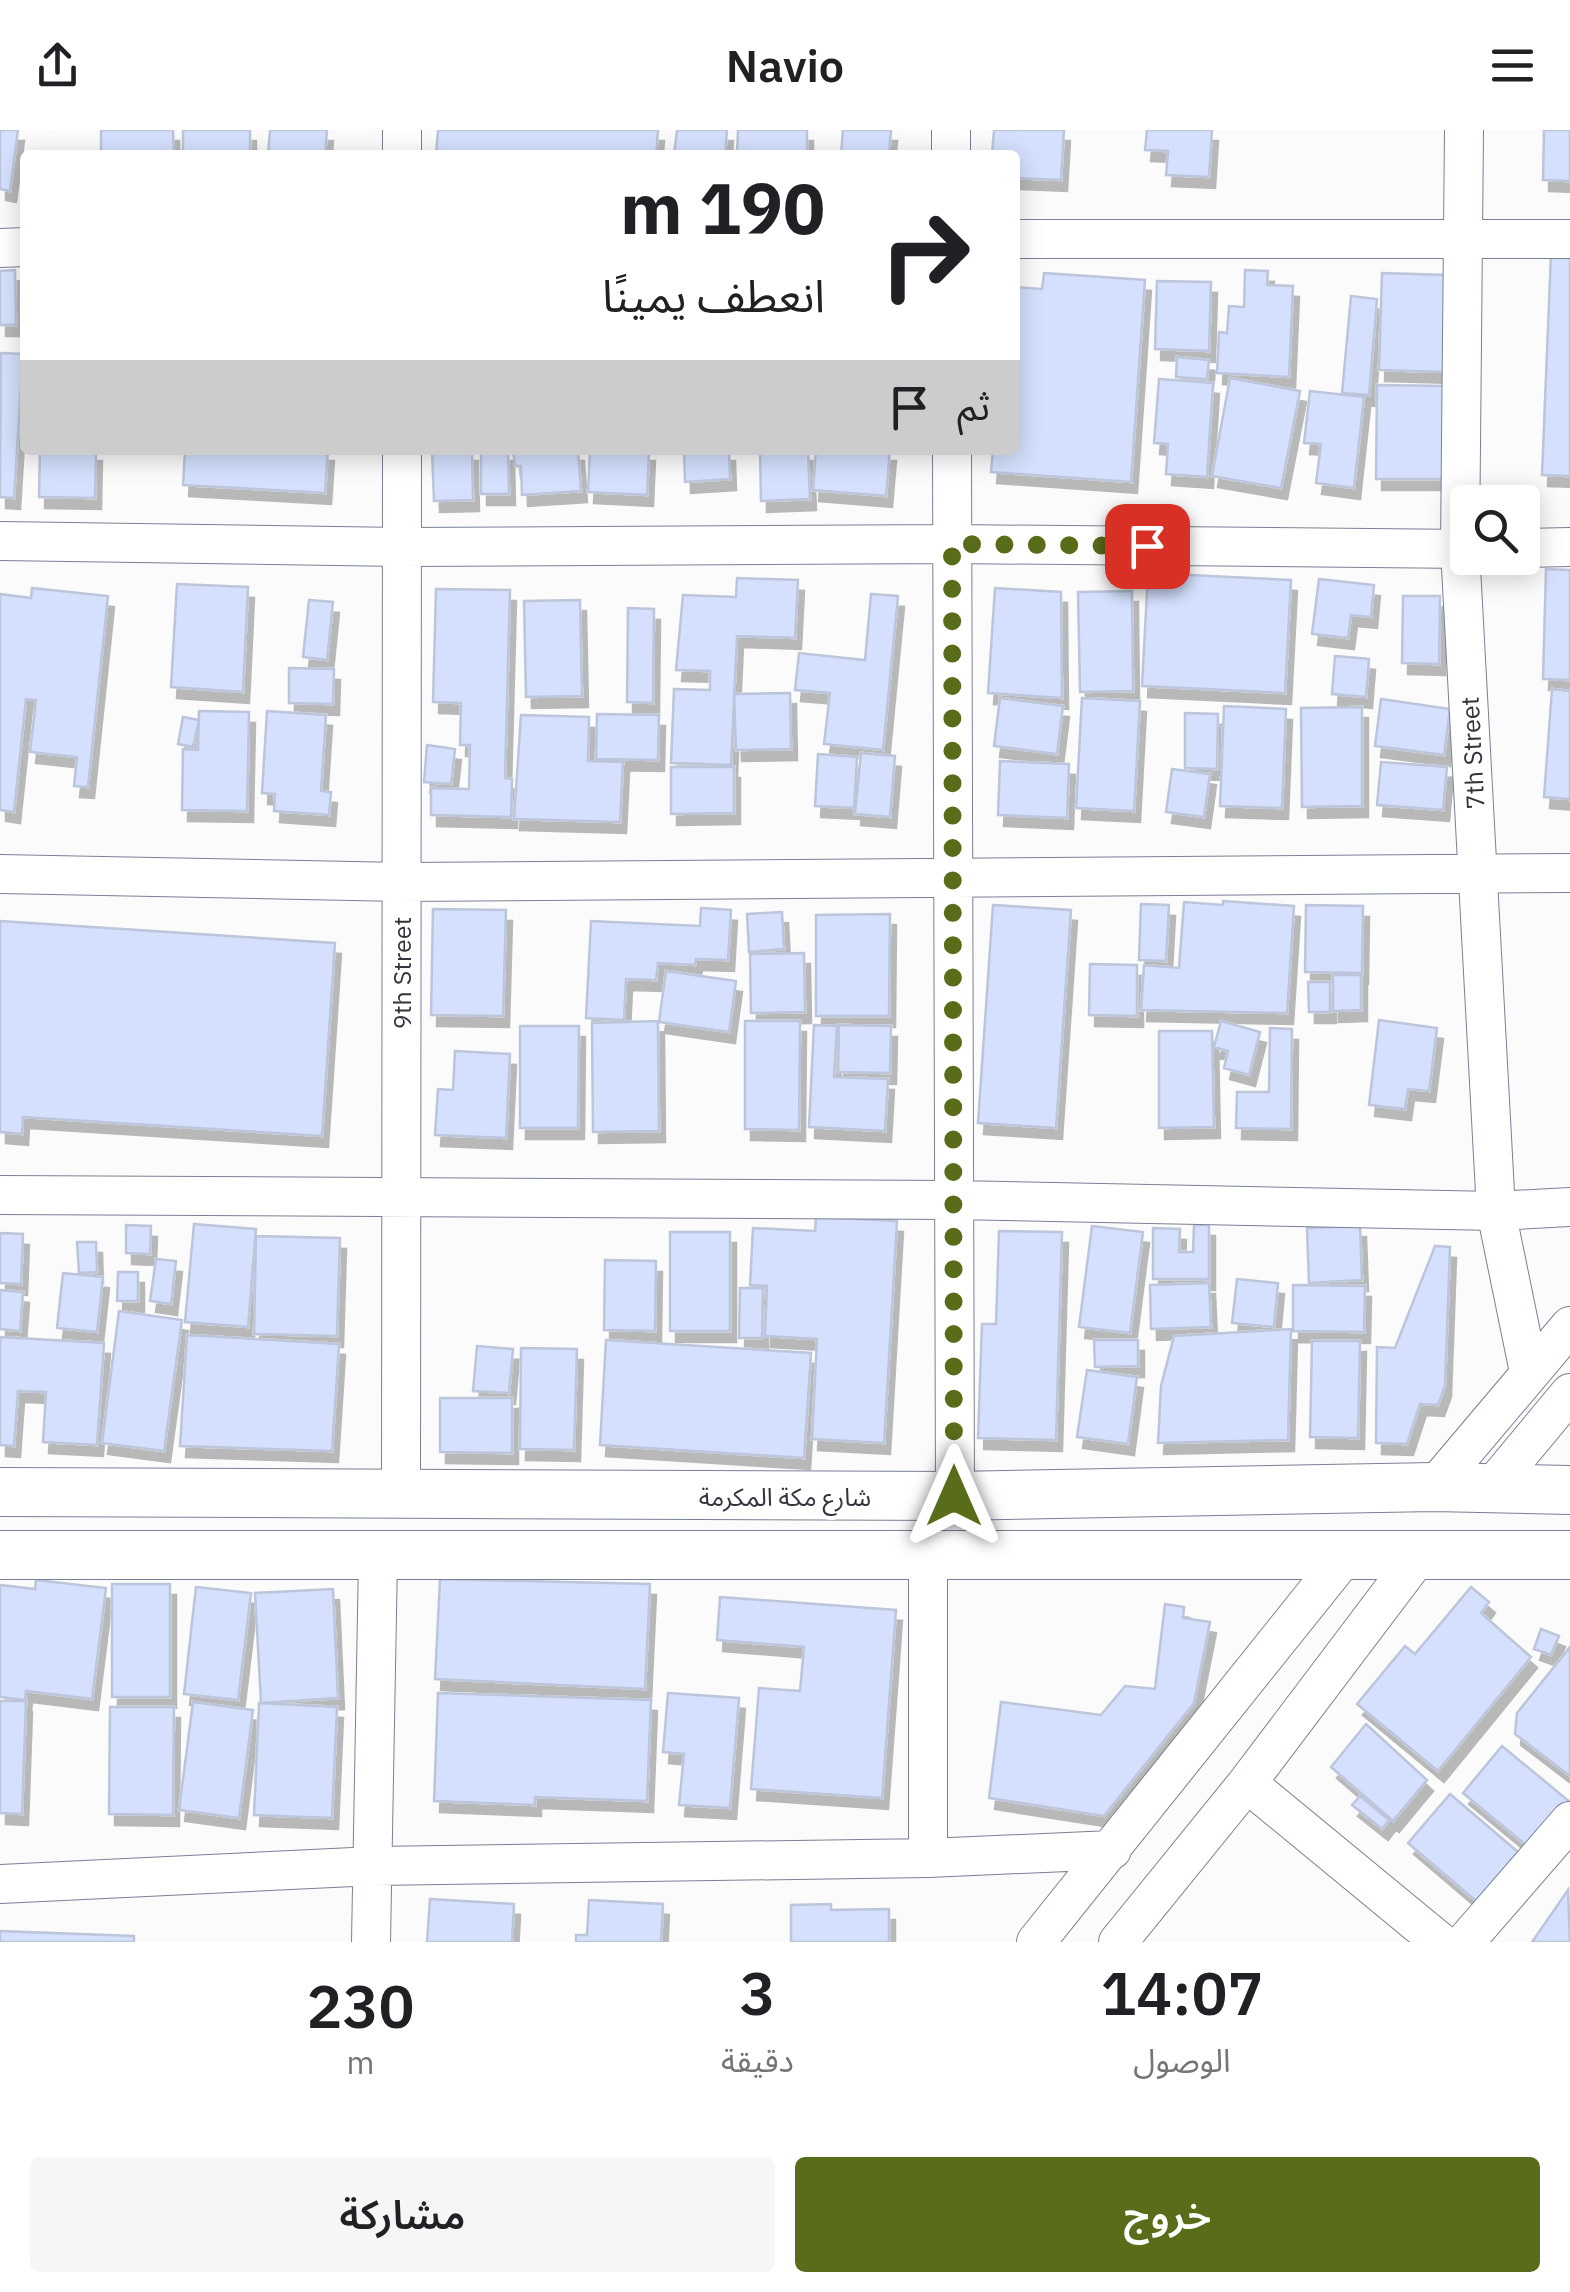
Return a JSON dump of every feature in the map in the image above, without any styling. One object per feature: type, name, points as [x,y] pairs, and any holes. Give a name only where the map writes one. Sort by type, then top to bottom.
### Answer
[{"type":"main road","name":"شارع مكة المكرمة","points":[[0,1492],[954,1496],[1434,1487],[1570,1490]]},
{"type":"main road","points":[[0,1556],[1570,1555]]},
{"type":"street","name":"7th Street","points":[[1464,130],[1464,485]]},
{"type":"street","points":[[1020,239],[1463,242],[1570,238]]},
{"type":"street","name":"9th Street","points":[[401,1496],[402,455]]},
{"type":"street","points":[[952,455],[954,1496]]},
{"type":"street","points":[[0,541],[402,547],[952,544],[1450,549]]},
{"type":"street","points":[[1540,547],[1570,546]]},
{"type":"street","name":"7th Street","points":[[1465,575],[1496,1211],[1529,1372]]},
{"type":"street","points":[[0,874],[401,882],[953,874],[1570,872]]},
{"type":"street","points":[[0,1194],[954,1200],[1496,1211],[1570,1208]]},
{"type":"street","points":[[1434,1487],[1570,1326]]},
{"type":"street","points":[[1491,1488],[1570,1393]]},
{"type":"street","points":[[1118,1942],[1246,1783],[1420,1554]]},
{"type":"street","points":[[1036,1942],[1346,1556]]},
{"type":"street","points":[[371,1942],[378,1558]]},
{"type":"street","points":[[928,1558],[928,1858]]},
{"type":"street","points":[[1246,1783],[1440,1942]]},
{"type":"street","points":[[1465,1942],[1570,1821]]},
{"type":"street","points":[[0,1884],[374,1866],[928,1858],[1112,1850]]},
{"type":"building","points":[[0,130],[18,130],[10,191],[0,189]]},
{"type":"building","points":[[101,130],[173,130],[174,150],[101,150]]},
{"type":"building","points":[[183,130],[250,130],[250,150],[183,150]]},
{"type":"building","points":[[270,130],[327,130],[325,150],[268,150]]},
{"type":"building","points":[[438,130],[658,130],[656,150],[436,150]]},
{"type":"building","points":[[677,130],[727,130],[725,150],[675,150]]},
{"type":"building","points":[[738,130],[807,130],[807,150],[737,150]]},
{"type":"building","points":[[843,130],[891,130],[889,150],[841,150]]},
{"type":"building","points":[[994,130],[1064,130],[1061,180],[1020,178],[1020,150],[992,150]]},
{"type":"building","points":[[1147,130],[1212,130],[1209,177],[1166,175],[1168,151],[1145,150]]},
{"type":"building","points":[[1544,130],[1570,130],[1570,181],[1543,180]]},
{"type":"building","points":[[1551,254],[1570,254],[1570,476],[1542,475]]},
{"type":"building","points":[[15,270],[16,325],[0,325],[0,271]]},
{"type":"building","points":[[1245,270],[1268,271],[1267,285],[1293,286],[1289,377],[1217,373],[1219,332],[1227,333],[1229,306],[1244,307]]},
{"type":"building","points":[[1044,273],[1145,280],[1131,482],[991,472],[993,455],[1020,455],[1020,287],[1042,289]]},
{"type":"building","points":[[1382,273],[1447,275],[1445,372],[1379,370]]},
{"type":"building","points":[[1157,281],[1211,282],[1209,351],[1155,349]]},
{"type":"building","points":[[1351,296],[1377,299],[1369,395],[1342,393]]},
{"type":"building","points":[[1,353],[20,354],[14,498],[0,497]]},
{"type":"building","points":[[1177,357],[1209,360],[1207,379],[1176,377]]},
{"type":"building","points":[[1230,378],[1300,391],[1281,488],[1212,476]]},
{"type":"building","points":[[1159,379],[1213,383],[1207,477],[1166,474],[1168,444],[1154,443]]},
{"type":"building","points":[[1377,385],[1445,386],[1444,479],[1376,479]]},
{"type":"building","points":[[1310,391],[1364,397],[1354,488],[1316,483],[1321,444],[1304,443]]},
{"type":"building","points":[[40,455],[96,455],[95,498],[39,497]]},
{"type":"building","points":[[185,455],[328,455],[325,493],[183,485]]},
{"type":"building","points":[[432,455],[472,455],[473,500],[434,501]]},
{"type":"building","points":[[481,455],[508,455],[509,494],[481,494]]},
{"type":"building","points":[[514,455],[578,455],[581,491],[522,495],[521,466],[515,466]]},
{"type":"building","points":[[590,455],[649,455],[647,495],[588,492]]},
{"type":"building","points":[[684,455],[729,455],[730,479],[685,482]]},
{"type":"building","points":[[760,455],[808,455],[810,499],[761,501]]},
{"type":"building","points":[[816,455],[890,455],[886,496],[813,490]]},
{"type":"building","points":[[1546,569],[1570,570],[1570,680],[1543,679]]},
{"type":"building","points":[[1148,573],[1291,580],[1285,693],[1142,686]]},
{"type":"building","points":[[737,578],[798,580],[795,638],[737,636],[731,765],[671,763],[674,689],[710,690],[710,671],[676,670],[683,595],[736,597]]},
{"type":"building","points":[[1319,579],[1374,585],[1371,617],[1351,615],[1348,638],[1312,634]]},
{"type":"building","points":[[177,584],[248,587],[243,692],[171,687]]},
{"type":"building","points":[[32,588],[108,596],[88,787],[74,786],[77,757],[30,752],[36,700],[26,699],[14,812],[0,810],[0,594],[31,598]]},
{"type":"building","points":[[995,588],[1061,592],[1062,698],[988,693]]},
{"type":"building","points":[[436,589],[510,590],[505,778],[512,779],[511,817],[431,815],[431,788],[469,789],[470,745],[460,745],[461,703],[433,702]]},
{"type":"building","points":[[1132,591],[1133,691],[1080,692],[1078,592]]},
{"type":"building","points":[[871,594],[898,596],[883,750],[824,744],[830,693],[795,690],[799,653],[865,660]]},
{"type":"building","points":[[1403,596],[1440,596],[1439,664],[1402,663]]},
{"type":"building","points":[[309,600],[333,602],[327,660],[303,657]]},
{"type":"building","points":[[580,600],[582,696],[526,697],[524,601]]},
{"type":"building","points":[[628,608],[654,609],[653,703],[627,702]]},
{"type":"building","points":[[1335,656],[1369,659],[1366,697],[1332,694]]},
{"type":"building","points":[[289,668],[334,669],[333,704],[289,703]]},
{"type":"building","points":[[1552,689],[1570,691],[1570,799],[1544,797]]},
{"type":"building","points":[[790,693],[791,749],[736,750],[734,694]]},
{"type":"building","points":[[1000,698],[1063,706],[1057,754],[994,746]]},
{"type":"building","points":[[1082,698],[1140,701],[1134,811],[1076,808]]},
{"type":"building","points":[[1381,699],[1450,709],[1444,755],[1375,746]]},
{"type":"building","points":[[1224,706],[1286,709],[1282,808],[1220,806]]},
{"type":"building","points":[[1362,707],[1362,806],[1302,807],[1301,708]]},
{"type":"building","points":[[199,711],[249,712],[247,811],[182,810],[183,749],[198,750]]},
{"type":"building","points":[[267,711],[326,715],[321,791],[331,792],[329,815],[274,811],[275,794],[262,793]]},
{"type":"building","points":[[1185,713],[1218,714],[1217,769],[1185,768]]},
{"type":"building","points":[[597,714],[659,715],[658,760],[596,759]]},
{"type":"building","points":[[521,715],[589,717],[588,761],[623,762],[620,822],[514,819]]},
{"type":"building","points":[[183,717],[199,720],[193,747],[178,744]]},
{"type":"building","points":[[427,745],[455,749],[451,784],[424,782]]},
{"type":"building","points":[[861,753],[895,756],[890,817],[855,814]]},
{"type":"building","points":[[818,754],[857,757],[854,808],[815,806]]},
{"type":"building","points":[[1000,761],[1069,764],[1067,818],[998,815]]},
{"type":"building","points":[[1381,762],[1447,767],[1443,810],[1377,805]]},
{"type":"building","points":[[671,767],[734,767],[734,813],[671,814]]},
{"type":"building","points":[[1172,769],[1210,774],[1204,817],[1166,812]]},
{"type":"building","points":[[1223,901],[1294,906],[1287,1013],[1141,1010],[1144,965],[1179,968],[1184,902],[1223,905]]},
{"type":"building","points":[[1141,904],[1169,905],[1166,961],[1139,960]]},
{"type":"building","points":[[993,905],[1071,910],[1056,1128],[978,1123]]},
{"type":"building","points":[[1306,905],[1363,906],[1362,973],[1305,972]]},
{"type":"building","points":[[701,908],[731,910],[728,960],[696,959],[695,965],[658,963],[656,980],[626,979],[624,1020],[586,1018],[591,921],[700,926]]},
{"type":"building","points":[[433,909],[506,910],[503,1016],[431,1015]]},
{"type":"building","points":[[782,912],[784,949],[749,952],[747,914]]},
{"type":"building","points":[[890,914],[889,1016],[816,1016],[816,915]]},
{"type":"building","points":[[0,921],[335,943],[322,1136],[23,1117],[22,1134],[0,1132]]},
{"type":"building","points":[[804,953],[805,1012],[751,1013],[750,954]]},
{"type":"building","points":[[1090,964],[1137,965],[1137,1016],[1089,1015]]},
{"type":"building","points":[[666,971],[736,981],[729,1032],[659,1022]]},
{"type":"building","points":[[1333,975],[1361,975],[1361,1010],[1333,1011]]},
{"type":"building","points":[[1308,982],[1330,982],[1330,1012],[1309,1012]]},
{"type":"building","points":[[1379,1020],[1437,1028],[1429,1091],[1408,1089],[1405,1109],[1369,1105]]},
{"type":"building","points":[[658,1021],[659,1131],[593,1132],[592,1023]]},
{"type":"building","points":[[745,1021],[800,1021],[799,1130],[745,1129]]},
{"type":"building","points":[[1221,1021],[1260,1032],[1249,1075],[1224,1068],[1228,1051],[1214,1047]]},
{"type":"building","points":[[814,1025],[837,1026],[834,1077],[888,1079],[885,1131],[809,1127]]},
{"type":"building","points":[[839,1025],[891,1026],[890,1073],[838,1072]]},
{"type":"building","points":[[520,1026],[579,1026],[578,1128],[520,1128]]},
{"type":"building","points":[[1270,1028],[1292,1029],[1291,1129],[1236,1128],[1237,1092],[1269,1092]]},
{"type":"building","points":[[1159,1031],[1212,1031],[1214,1127],[1159,1128]]},
{"type":"building","points":[[455,1051],[510,1054],[506,1138],[435,1135],[438,1089],[453,1090]]},
{"type":"building","points":[[816,1217],[897,1221],[884,1443],[812,1439],[817,1339],[765,1336],[767,1286],[750,1285],[753,1228],[815,1231]]},
{"type":"building","points":[[194,1224],[256,1229],[248,1327],[185,1322]]},
{"type":"building","points":[[126,1225],[151,1226],[150,1254],[126,1253]]},
{"type":"building","points":[[1194,1225],[1209,1225],[1209,1279],[1153,1279],[1153,1228],[1180,1229],[1179,1252],[1193,1252]]},
{"type":"building","points":[[1092,1226],[1143,1232],[1130,1333],[1079,1327]]},
{"type":"building","points":[[1360,1226],[1362,1280],[1309,1283],[1307,1228]]},
{"type":"building","points":[[999,1231],[1062,1232],[1056,1440],[978,1438],[982,1324],[996,1324]]},
{"type":"building","points":[[670,1232],[730,1232],[730,1331],[670,1331]]},
{"type":"building","points":[[0,1233],[23,1234],[21,1284],[0,1283]]},
{"type":"building","points":[[256,1236],[340,1238],[337,1336],[254,1334]]},
{"type":"building","points":[[77,1242],[96,1242],[97,1272],[79,1273]]},
{"type":"building","points":[[1435,1246],[1450,1247],[1445,1386],[1438,1405],[1420,1404],[1407,1444],[1376,1443],[1377,1347],[1395,1348]]},
{"type":"building","points":[[156,1259],[176,1261],[171,1304],[150,1301]]},
{"type":"building","points":[[605,1260],[656,1261],[655,1331],[604,1330]]},
{"type":"building","points":[[118,1272],[138,1272],[138,1301],[117,1301]]},
{"type":"building","points":[[63,1273],[103,1277],[97,1332],[57,1328]]},
{"type":"building","points":[[1237,1279],[1278,1283],[1274,1327],[1232,1323]]},
{"type":"building","points":[[1209,1283],[1211,1327],[1151,1329],[1150,1285]]},
{"type":"building","points":[[1293,1285],[1365,1286],[1364,1332],[1293,1331]]},
{"type":"building","points":[[740,1288],[763,1288],[762,1338],[739,1338]]},
{"type":"building","points":[[0,1290],[23,1292],[20,1331],[0,1329]]},
{"type":"building","points":[[119,1311],[182,1320],[164,1451],[102,1443]]},
{"type":"building","points":[[1291,1329],[1288,1440],[1158,1443],[1161,1386],[1174,1336]]},
{"type":"building","points":[[187,1335],[339,1344],[332,1451],[180,1446]]},
{"type":"building","points":[[0,1337],[104,1343],[97,1445],[43,1442],[46,1392],[18,1391],[14,1446],[0,1445]]},
{"type":"building","points":[[606,1340],[811,1353],[804,1458],[600,1445]]},
{"type":"building","points":[[1094,1340],[1138,1340],[1138,1366],[1095,1367]]},
{"type":"building","points":[[1312,1341],[1360,1341],[1358,1438],[1310,1437]]},
{"type":"building","points":[[477,1346],[513,1349],[509,1393],[473,1391]]},
{"type":"building","points":[[521,1348],[577,1349],[574,1450],[520,1449]]},
{"type":"building","points":[[1087,1370],[1137,1377],[1128,1444],[1077,1437]]},
{"type":"building","points":[[440,1398],[512,1398],[512,1453],[440,1452]]},
{"type":"building","points":[[440,1579],[650,1584],[645,1689],[435,1679]]},
{"type":"building","points":[[36,1580],[106,1588],[92,1699],[26,1691],[25,1700],[0,1697],[0,1585],[35,1589]]},
{"type":"building","points":[[112,1584],[170,1584],[170,1697],[112,1697]]},
{"type":"building","points":[[196,1587],[251,1593],[238,1700],[184,1694]]},
{"type":"building","points":[[1471,1587],[1489,1602],[1481,1613],[1531,1657],[1438,1771],[1357,1704],[1405,1646],[1415,1654]]},
{"type":"building","points":[[333,1589],[338,1698],[261,1703],[255,1593]]},
{"type":"building","points":[[720,1597],[896,1610],[882,1798],[751,1789],[759,1688],[800,1691],[804,1647],[717,1640]]},
{"type":"building","points":[[1165,1604],[1184,1607],[1183,1618],[1210,1622],[1194,1703],[1104,1816],[989,1798],[1001,1702],[1101,1715],[1125,1686],[1155,1689]]},
{"type":"building","points":[[1541,1629],[1559,1636],[1551,1655],[1534,1649]]},
{"type":"building","points":[[1570,1647],[1570,1776],[1515,1734],[1517,1713]]},
{"type":"building","points":[[438,1693],[651,1700],[647,1801],[535,1797],[535,1805],[434,1801]]},
{"type":"building","points":[[668,1693],[739,1698],[730,1808],[679,1805],[684,1754],[663,1752]]},
{"type":"building","points":[[0,1701],[26,1701],[22,1814],[0,1813]]},
{"type":"building","points":[[193,1702],[253,1710],[239,1818],[179,1810]]},
{"type":"building","points":[[259,1703],[337,1707],[332,1818],[254,1815]]},
{"type":"building","points":[[110,1707],[174,1707],[173,1815],[109,1814]]},
{"type":"building","points":[[1366,1724],[1427,1780],[1393,1821],[1331,1767]]},
{"type":"building","points":[[1502,1746],[1570,1802],[1532,1850],[1463,1793]]},
{"type":"building","points":[[1450,1794],[1518,1852],[1476,1901],[1408,1843]]},
{"type":"building","points":[[1360,1796],[1389,1820],[1382,1829],[1352,1805]]},
{"type":"building","points":[[1568,1890],[1570,1942],[1532,1942]]},
{"type":"building","points":[[430,1899],[514,1904],[512,1942],[427,1942]]},
{"type":"building","points":[[589,1900],[663,1904],[661,1942],[576,1942],[576,1935],[587,1935]]},
{"type":"building","points":[[831,1904],[831,1910],[889,1909],[889,1942],[791,1942],[791,1905]]},
{"type":"building","points":[[0,1931],[134,1936],[134,1942],[0,1942]]},
{"type":"route","points":[[954,1496],[952,544],[1147,546]]}]
